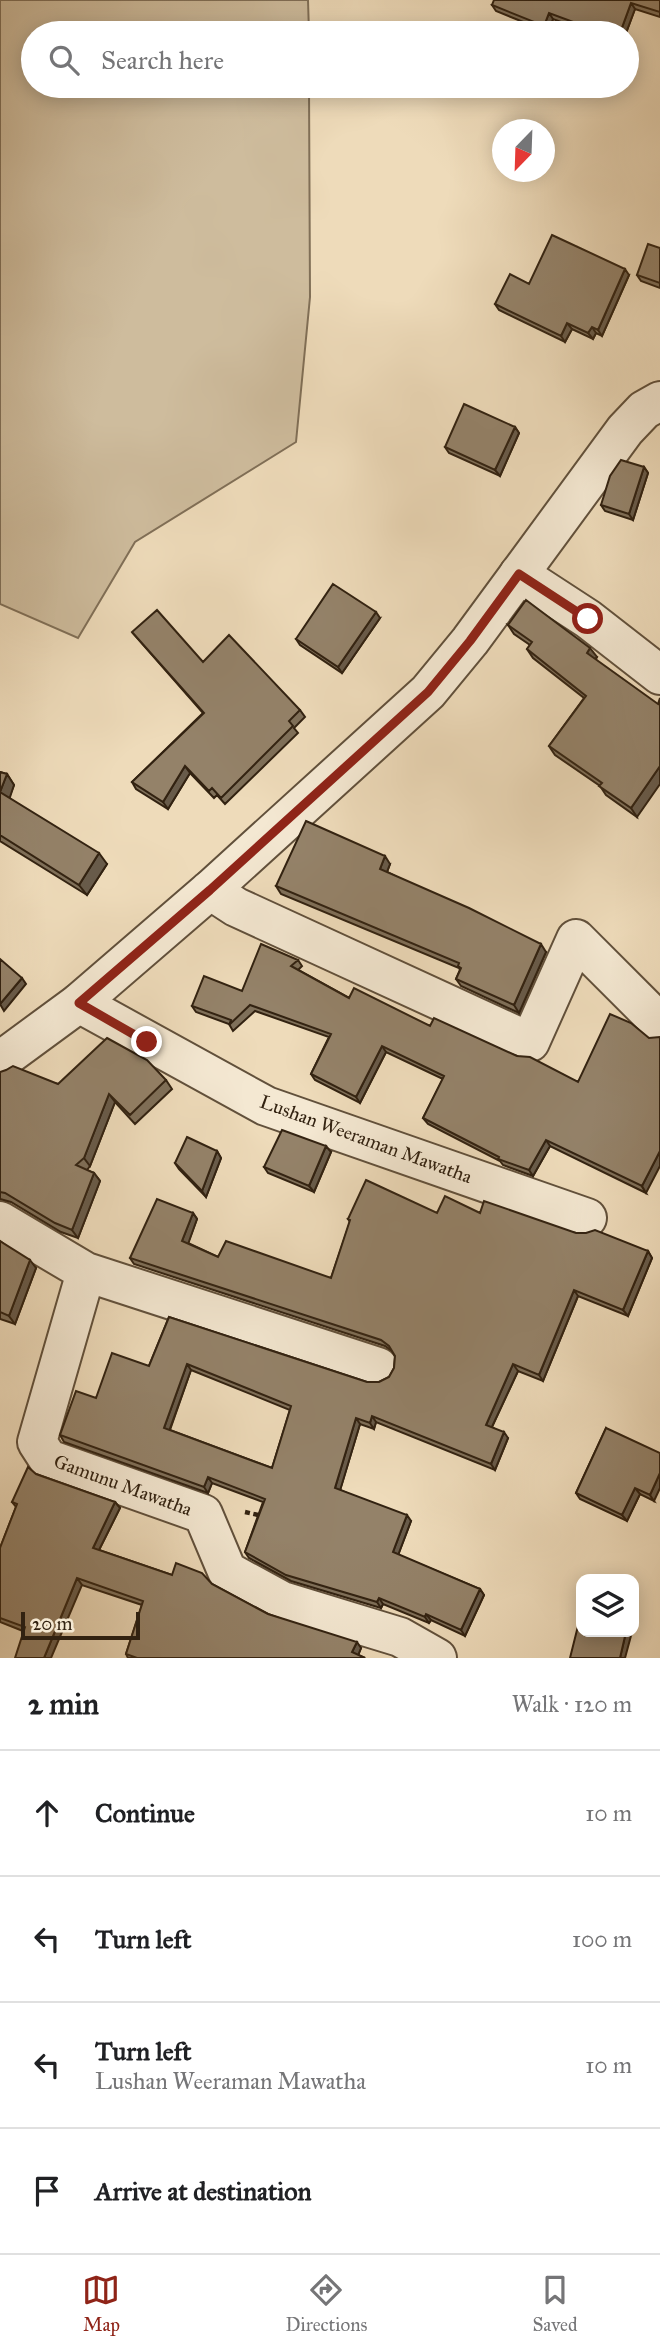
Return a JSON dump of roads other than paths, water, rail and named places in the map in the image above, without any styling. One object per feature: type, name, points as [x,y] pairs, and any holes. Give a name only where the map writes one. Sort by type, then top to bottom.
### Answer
[{"type":"street","points":[[0,1061],[79,1003],[210,890],[428,692],[470,641],[625,430],[644,410],[660,401]]},
{"type":"street","points":[[519,574],[588,619],[660,675]]},
{"type":"street","points":[[210,890],[236,907],[530,1042],[576,939],[660,1023]]},
{"type":"street","name":"Lushan Weeraman Mawatha","points":[[79,1003],[266,1106],[587,1218]]},
{"type":"street","points":[[0,1221],[86,1272],[378,1367]]},
{"type":"street","name":"Gamunu Mawatha","points":[[86,1272],[37,1442],[48,1458],[203,1514],[227,1572],[282,1601],[400,1637],[438,1658]]}]
